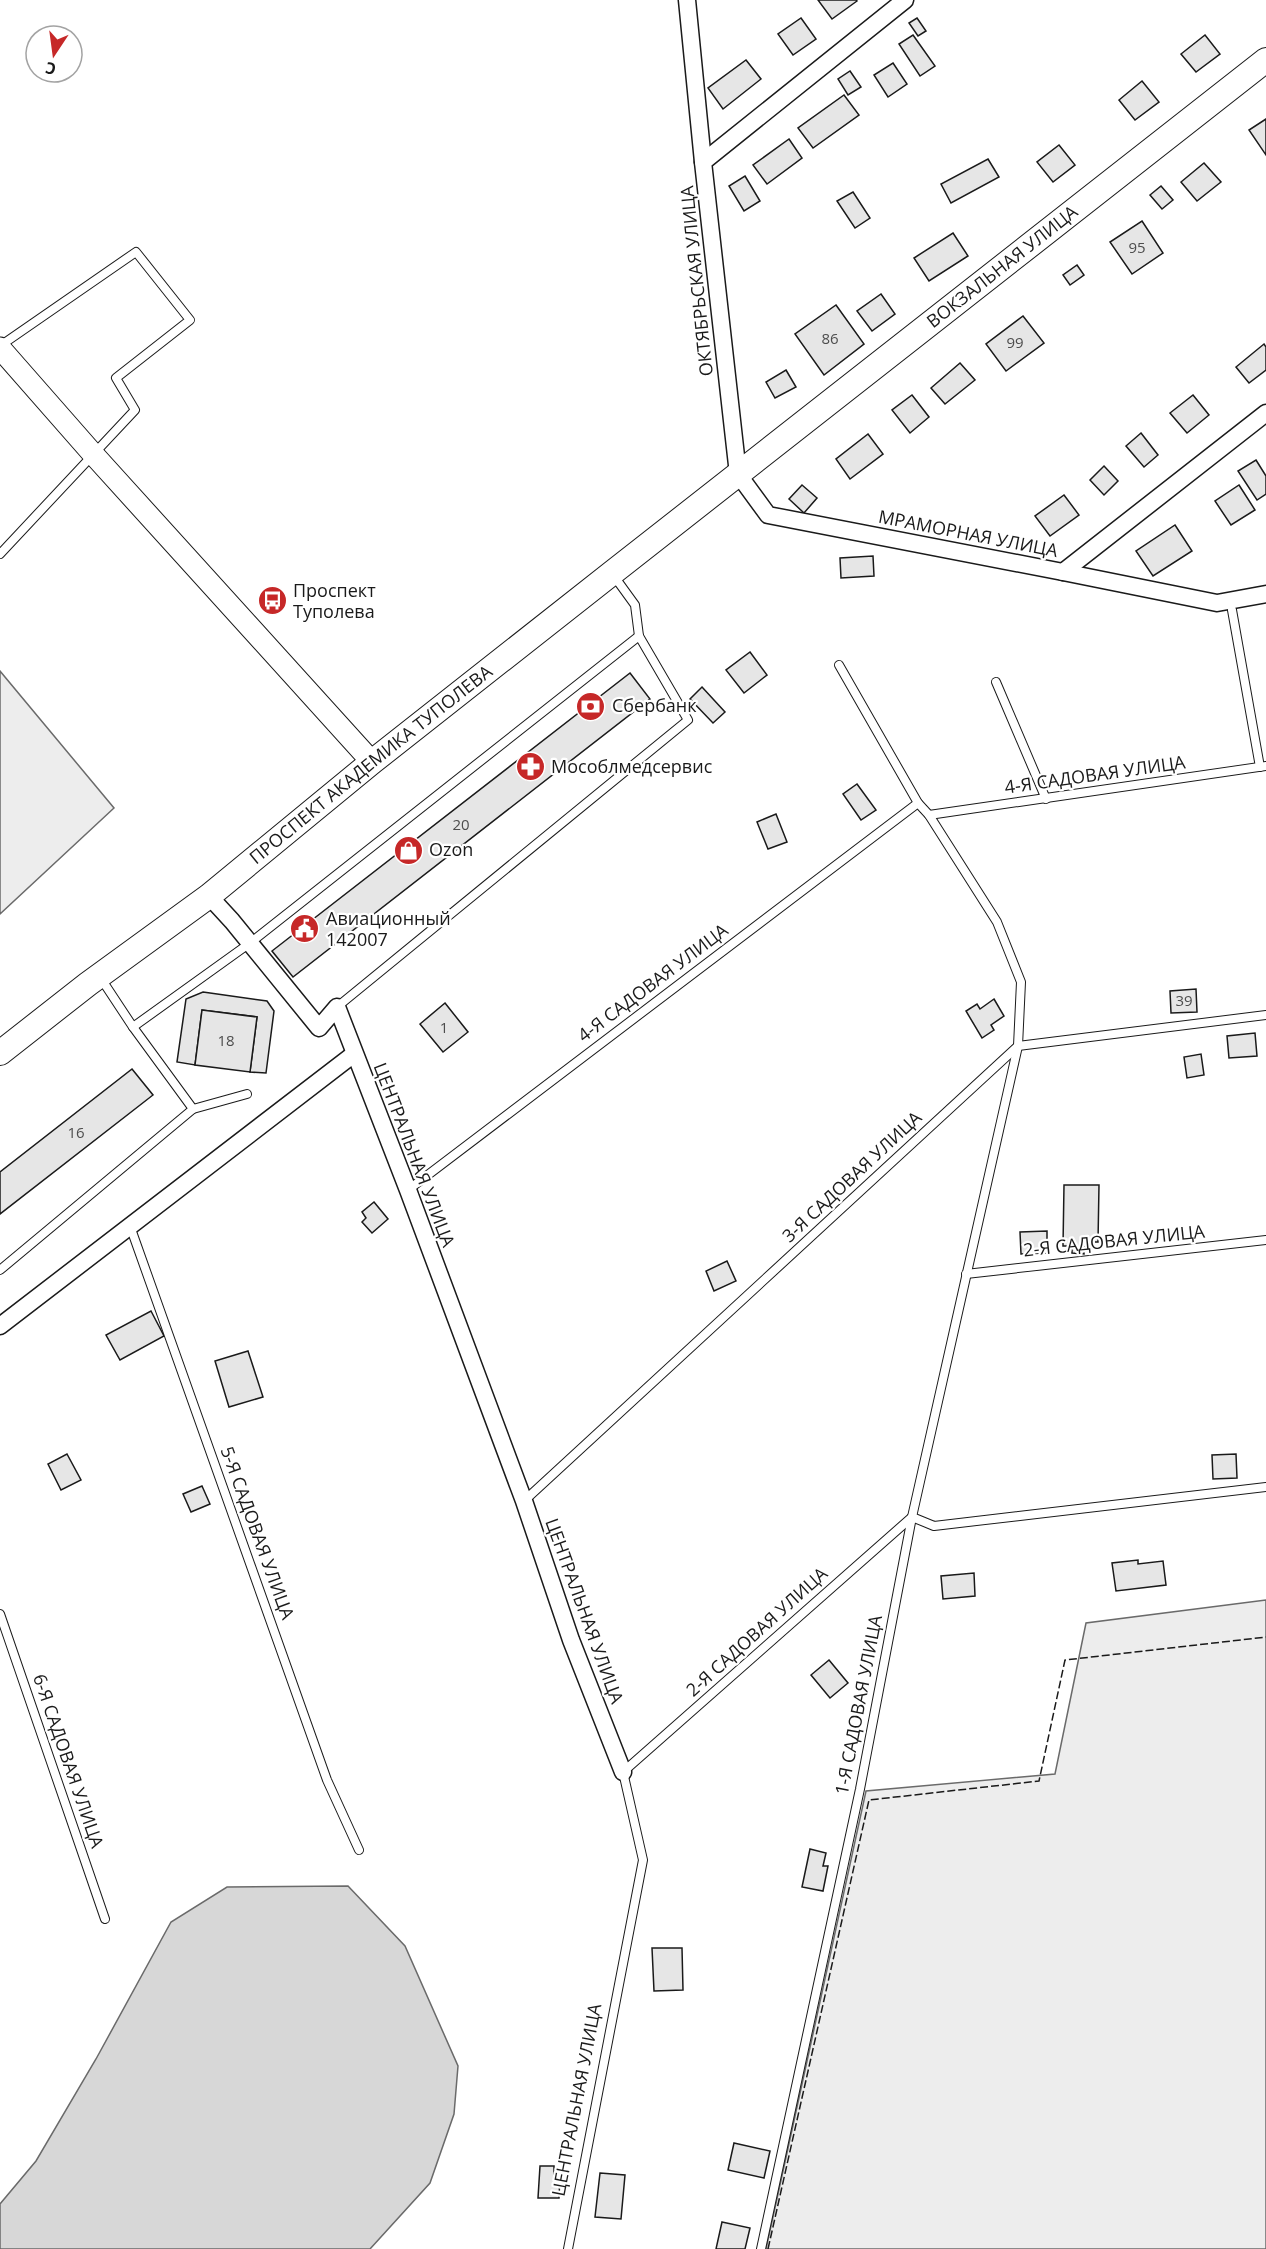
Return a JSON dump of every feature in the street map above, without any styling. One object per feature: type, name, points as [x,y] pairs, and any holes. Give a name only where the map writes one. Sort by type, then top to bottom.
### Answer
[{"type":"main road","name":"ВОКЗАЛЬНАЯ УЛИЦА","points":[[738,474],[1266,60]]},
{"type":"main road","name":"ПРОСПЕКТ АКАДЕМИКА ТУПОЛЕВА","points":[[0,1053],[99,975],[209,896],[372,762],[738,474]]},
{"type":"street","points":[[687,0],[703,162]]},
{"type":"street","name":"ОКТЯБРЬСКАЯ УЛИЦА","points":[[738,474],[703,162],[905,0]]},
{"type":"street","points":[[0,347],[93,454],[372,762]]},
{"type":"street","name":"МРАМОРНАЯ УЛИЦА","points":[[738,474],[768,515],[1063,572],[1266,412]]},
{"type":"street","points":[[1063,572],[1217,603],[1266,594]]},
{"type":"street","points":[[209,896],[319,1029],[337,1007]]},
{"type":"street","name":"ЦЕНТРАЛЬНАЯ УЛИЦА","points":[[337,1007],[524,1501],[571,1640],[623,1772]]},
{"type":"street","points":[[0,1326],[354,1054]]},
{"type":"lane","points":[[0,347],[136,252],[190,320],[116,378],[135,410],[0,554]]},
{"type":"lane","points":[[337,1007],[688,720],[639,636],[635,605],[612,573]]},
{"type":"lane","points":[[1232,610],[1263,767]]},
{"type":"lane","points":[[133,1027],[250,943],[639,636]]},
{"type":"lane","name":"1-Я САДОВАЯ УЛИЦА","points":[[761,2249],[860,1789],[912,1517],[1018,1046],[1021,982],[997,922],[929,815],[918,803],[839,665]]},
{"type":"lane","points":[[996,682],[1046,799]]},
{"type":"lane","name":"4-Я САДОВАЯ УЛИЦА","points":[[929,815],[1263,767]]},
{"type":"lane","name":"4-Я САДОВАЯ УЛИЦА","points":[[408,1191],[918,803]]},
{"type":"lane","points":[[99,975],[133,1027],[193,1109]]},
{"type":"lane","points":[[1018,1046],[1266,1015]]},
{"type":"lane","name":"3-Я САДОВАЯ УЛИЦА","points":[[524,1501],[1018,1046]]},
{"type":"lane","points":[[0,1270],[193,1109],[247,1094]]},
{"type":"lane","name":"5-Я САДОВАЯ УЛИЦА","points":[[130,1225],[327,1780],[359,1850]]},
{"type":"lane","name":"2-Я САДОВАЯ УЛИЦА","points":[[966,1274],[1266,1240]]},
{"type":"lane","points":[[912,1517],[934,1526],[1266,1487]]},
{"type":"lane","name":"2-Я САДОВАЯ УЛИЦА","points":[[623,1772],[912,1517]]},
{"type":"lane","name":"6-Я САДОВАЯ УЛИЦА","points":[[0,1614],[105,1919]]},
{"type":"lane","name":"ЦЕНТРАЛЬНАЯ УЛИЦА","points":[[568,2249],[644,1860],[623,1772]]},
{"type":"shaded area","points":[[0,671],[114,808],[0,914]]},
{"type":"shaded area","points":[[1266,1600],[1266,2249],[766,2249],[866,1791],[1055,1774],[1086,1623]]},
{"type":"shaded area","points":[[348,1886],[405,1946],[458,2066],[454,2114],[430,2183],[370,2249],[0,2249],[0,2204],[36,2161],[96,2059],[171,1922],[227,1887]]},
{"type":"building","points":[[818,0],[856,0],[857,1],[832,19]]},
{"type":"building","points":[[801,18],[816,39],[793,55],[778,34]]},
{"type":"building","points":[[917,18],[926,31],[918,36],[909,23]]},
{"type":"building","points":[[913,35],[935,66],[920,76],[899,44]]},
{"type":"building","points":[[1205,35],[1220,54],[1196,72],[1181,54]]},
{"type":"building","points":[[746,60],[761,79],[723,109],[708,88]]},
{"type":"building","points":[[893,63],[907,84],[888,97],[874,75]]},
{"type":"building","points":[[850,71],[861,87],[848,95],[838,79]]},
{"type":"building","points":[[1142,81],[1159,102],[1135,120],[1119,100]]},
{"type":"building","points":[[844,95],[859,115],[813,148],[798,128]]},
{"type":"building","points":[[1266,119],[1266,155],[1249,130]]},
{"type":"building","points":[[789,139],[802,158],[767,184],[753,165]]},
{"type":"building","points":[[1059,145],[1075,165],[1053,182],[1037,162]]},
{"type":"building","points":[[988,159],[999,177],[951,203],[941,184]]},
{"type":"building","points":[[1204,163],[1221,182],[1197,201],[1181,182]]},
{"type":"building","points":[[745,176],[760,201],[744,211],[729,186]]},
{"type":"building","points":[[1161,186],[1173,200],[1162,209],[1150,195]]},
{"type":"building","points":[[853,192],[870,218],[855,228],[837,201]]},
{"type":"building","points":[[1142,221],[1163,253],[1132,274],[1110,242]]},
{"type":"building","points":[[953,233],[968,256],[929,281],[914,258]]},
{"type":"building","points":[[1077,265],[1084,275],[1070,285],[1063,275]]},
{"type":"building","points":[[881,294],[895,314],[872,331],[857,311]]},
{"type":"building","points":[[836,305],[864,344],[824,375],[795,334]]},
{"type":"building","points":[[1023,316],[1044,343],[1006,371],[986,344]]},
{"type":"building","points":[[1264,344],[1266,370],[1249,383],[1236,367]]},
{"type":"building","points":[[960,363],[975,380],[945,404],[931,388]]},
{"type":"building","points":[[786,370],[796,387],[775,398],[766,382]]},
{"type":"building","points":[[912,395],[929,417],[910,433],[892,410]]},
{"type":"building","points":[[1193,395],[1209,415],[1187,433],[1170,413]]},
{"type":"building","points":[[1141,433],[1158,455],[1144,467],[1126,446]]},
{"type":"building","points":[[868,434],[883,454],[850,479],[836,459]]},
{"type":"building","points":[[1256,460],[1266,476],[1266,494],[1257,500],[1238,471]]},
{"type":"building","points":[[1104,466],[1118,481],[1104,495],[1090,480]]},
{"type":"building","points":[[802,485],[817,498],[804,513],[789,499]]},
{"type":"building","points":[[1239,485],[1255,510],[1231,525],[1215,501]]},
{"type":"building","points":[[1064,495],[1079,515],[1050,536],[1035,516]]},
{"type":"building","points":[[1175,525],[1192,551],[1153,576],[1136,551]]},
{"type":"building","points":[[873,556],[874,576],[841,578],[840,558]]},
{"type":"building","points":[[750,652],[767,675],[744,693],[726,670]]},
{"type":"building","points":[[630,673],[650,699],[293,977],[272,951]]},
{"type":"building","points":[[702,687],[725,712],[713,723],[690,699]]},
{"type":"building","points":[[857,784],[876,810],[861,820],[843,794]]},
{"type":"building","points":[[776,814],[787,842],[768,849],[757,822]]},
{"type":"building","points":[[1196,989],[1197,1012],[1171,1013],[1170,991]]},
{"type":"building","points":[[203,992],[267,1001],[274,1011],[266,1073],[250,1072],[257,1017],[202,1010],[195,1065],[177,1062],[186,999]]},
{"type":"building","points":[[994,999],[1004,1016],[991,1025],[994,1030],[982,1038],[966,1011],[977,1004],[980,1009]]},
{"type":"building","points":[[445,1003],[468,1032],[443,1052],[420,1024]]},
{"type":"building","points":[[202,1010],[257,1017],[250,1072],[195,1065]]},
{"type":"building","points":[[1255,1033],[1257,1056],[1229,1058],[1227,1036]]},
{"type":"building","points":[[1201,1054],[1204,1075],[1187,1078],[1184,1057]]},
{"type":"building","points":[[132,1069],[153,1095],[0,1214],[0,1172]]},
{"type":"building","points":[[1064,1185],[1099,1185],[1098,1242],[1084,1242],[1084,1254],[1072,1253],[1072,1246],[1063,1246]]},
{"type":"building","points":[[374,1202],[388,1219],[372,1233],[362,1222],[366,1218],[362,1212]]},
{"type":"building","points":[[1047,1231],[1047,1253],[1021,1254],[1020,1232]]},
{"type":"building","points":[[727,1261],[736,1281],[714,1291],[706,1271]]},
{"type":"building","points":[[151,1311],[164,1336],[120,1360],[106,1335]]},
{"type":"building","points":[[248,1351],[263,1397],[229,1407],[215,1361]]},
{"type":"building","points":[[67,1454],[81,1480],[61,1490],[48,1464]]},
{"type":"building","points":[[1236,1454],[1237,1478],[1213,1479],[1212,1455]]},
{"type":"building","points":[[202,1486],[210,1504],[191,1512],[183,1494]]},
{"type":"building","points":[[1138,1560],[1138,1564],[1163,1561],[1166,1585],[1116,1591],[1112,1563]]},
{"type":"building","points":[[974,1573],[975,1596],[943,1599],[941,1576]]},
{"type":"building","points":[[829,1660],[848,1683],[830,1698],[811,1675]]},
{"type":"building","points":[[810,1849],[826,1853],[823,1866],[828,1866],[823,1891],[802,1887]]},
{"type":"building","points":[[652,1948],[682,1948],[683,1990],[654,1991]]},
{"type":"building","points":[[734,2143],[770,2151],[764,2178],[728,2170]]},
{"type":"building","points":[[540,2166],[554,2166],[554,2174],[560,2174],[559,2198],[538,2198]]},
{"type":"building","points":[[600,2173],[625,2175],[621,2219],[595,2217]]},
{"type":"building","points":[[722,2222],[750,2228],[745,2249],[716,2249]]},
{"type":"fence","points":[[768,2249],[869,1800],[1039,1781],[1065,1660],[1266,1637]]},
{"type":"place","name":"Проспект Туполева","points":[[272,601]]},
{"type":"place","name":"Сбербанк","points":[[591,706]]},
{"type":"place","name":"Мособлмедсервис","points":[[530,767]]},
{"type":"place","name":"Ozon","points":[[408,850]]},
{"type":"place","name":"Авиационный 142007","points":[[305,929]]}]
